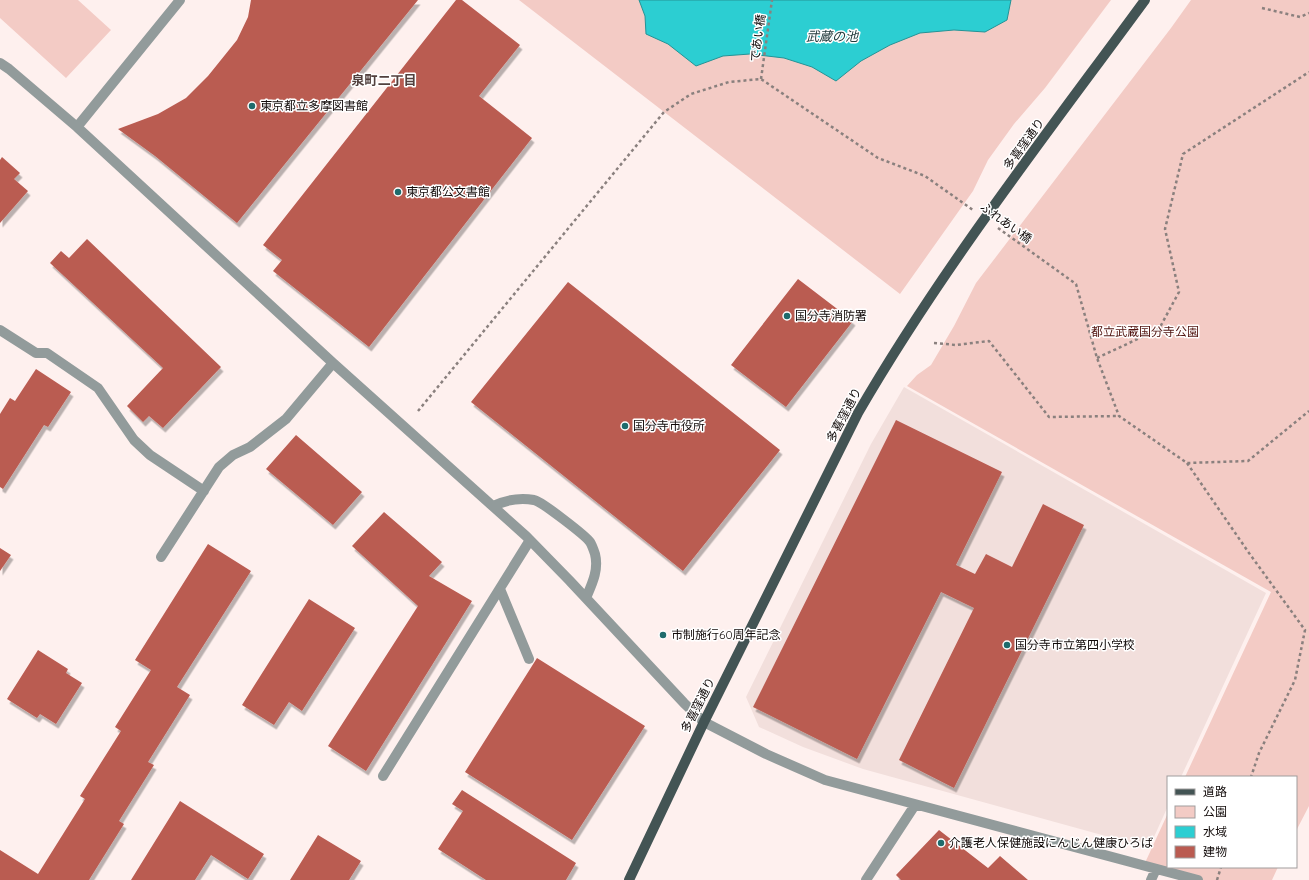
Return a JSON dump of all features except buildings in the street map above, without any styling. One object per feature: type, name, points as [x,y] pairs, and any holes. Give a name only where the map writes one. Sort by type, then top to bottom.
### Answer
[{"type":"main road","name":"多喜窪通り","points":[[629,880],[704,722],[858,413],[882,372],[959,253],[1145,0]]},
{"type":"street","points":[[77,127],[180,0]]},
{"type":"street","points":[[0,63],[77,127],[333,363],[530,540],[704,722],[766,754],[825,780],[1198,880]]},
{"type":"street","points":[[0,330],[36,353],[47,353],[98,388],[134,440],[150,455],[204,491]]},
{"type":"street","points":[[161,557],[219,467],[233,455],[250,446],[286,419],[333,363]]},
{"type":"street","points":[[493,506],[506,500],[518,498],[536,500],[547,506],[590,542],[595,554],[596,569],[592,585],[586,598]]},
{"type":"street","points":[[383,776],[530,540]]},
{"type":"street","points":[[500,589],[529,660]]},
{"type":"street","points":[[866,880],[915,805]]},
{"type":"street","points":[[1151,880],[1156,869]]},
{"type":"path","name":"であい橋","points":[[761,79],[772,0]]},
{"type":"path","points":[[1262,8],[1300,17],[1309,13]]},
{"type":"path","points":[[1251,776],[1258,753],[1295,680],[1305,630],[1249,553],[1187,463],[1119,416],[1097,358],[1159,329],[1179,292],[1165,229],[1183,154],[1309,72]]},
{"type":"path","name":"ふれあい橋","points":[[761,79],[878,158],[925,176],[976,212]]},
{"type":"path","points":[[418,411],[664,112],[691,94],[729,82],[761,79]]},
{"type":"path","name":"ふれあい橋","points":[[995,225],[1076,284],[1097,358]]},
{"type":"path","points":[[934,342],[956,345],[989,341],[1049,417],[1119,416]]},
{"type":"path","points":[[1187,463],[1248,461],[1309,411]]},
{"type":"path","points":[[1217,880],[1221,868]]},
{"type":"shaded area","name":"国分寺市立第四小学校","points":[[904,387],[1266,593],[1181,776],[1167,776],[1167,808],[1149,848],[863,769],[803,747],[759,727],[746,697],[871,444]]},
{"type":"green space","points":[[0,0],[78,0],[111,30],[66,78],[0,18]]},
{"type":"green space","points":[[519,0],[1111,0],[1045,88],[1014,124],[988,160],[973,191],[900,294]]},
{"type":"green space","name":"都立武蔵国分寺公園","points":[[1191,0],[1309,0],[1309,806],[1297,829],[1297,776],[1185,776],[1271,592],[907,386],[917,375],[931,365],[954,326],[976,283]]},
{"type":"green space","points":[[1167,815],[1167,868],[1278,868],[1272,880],[1198,880],[1144,865]]},
{"type":"water","name":"武蔵の池","points":[[639,0],[1011,0],[1007,20],[985,32],[954,30],[920,33],[890,45],[861,61],[836,81],[812,67],[784,58],[750,54],[723,56],[696,66],[668,44],[646,34],[645,16]]},
{"type":"place","name":"東京都立多摩図書館","points":[[252,106]]},
{"type":"place","name":"東京都公文書館","points":[[398,192]]},
{"type":"place","name":"国分寺消防署","points":[[787,316]]},
{"type":"place","name":"国分寺市役所","points":[[625,426]]},
{"type":"place","name":"市制施行60周年記念","points":[[663,635]]},
{"type":"place","name":"国分寺市立第四小学校","points":[[1007,645]]},
{"type":"place","name":"介護老人保健施設にんじん健康ひろば","points":[[941,843]]},
{"type":"district","name":"泉町二丁目","points":[[384,80]]}]
